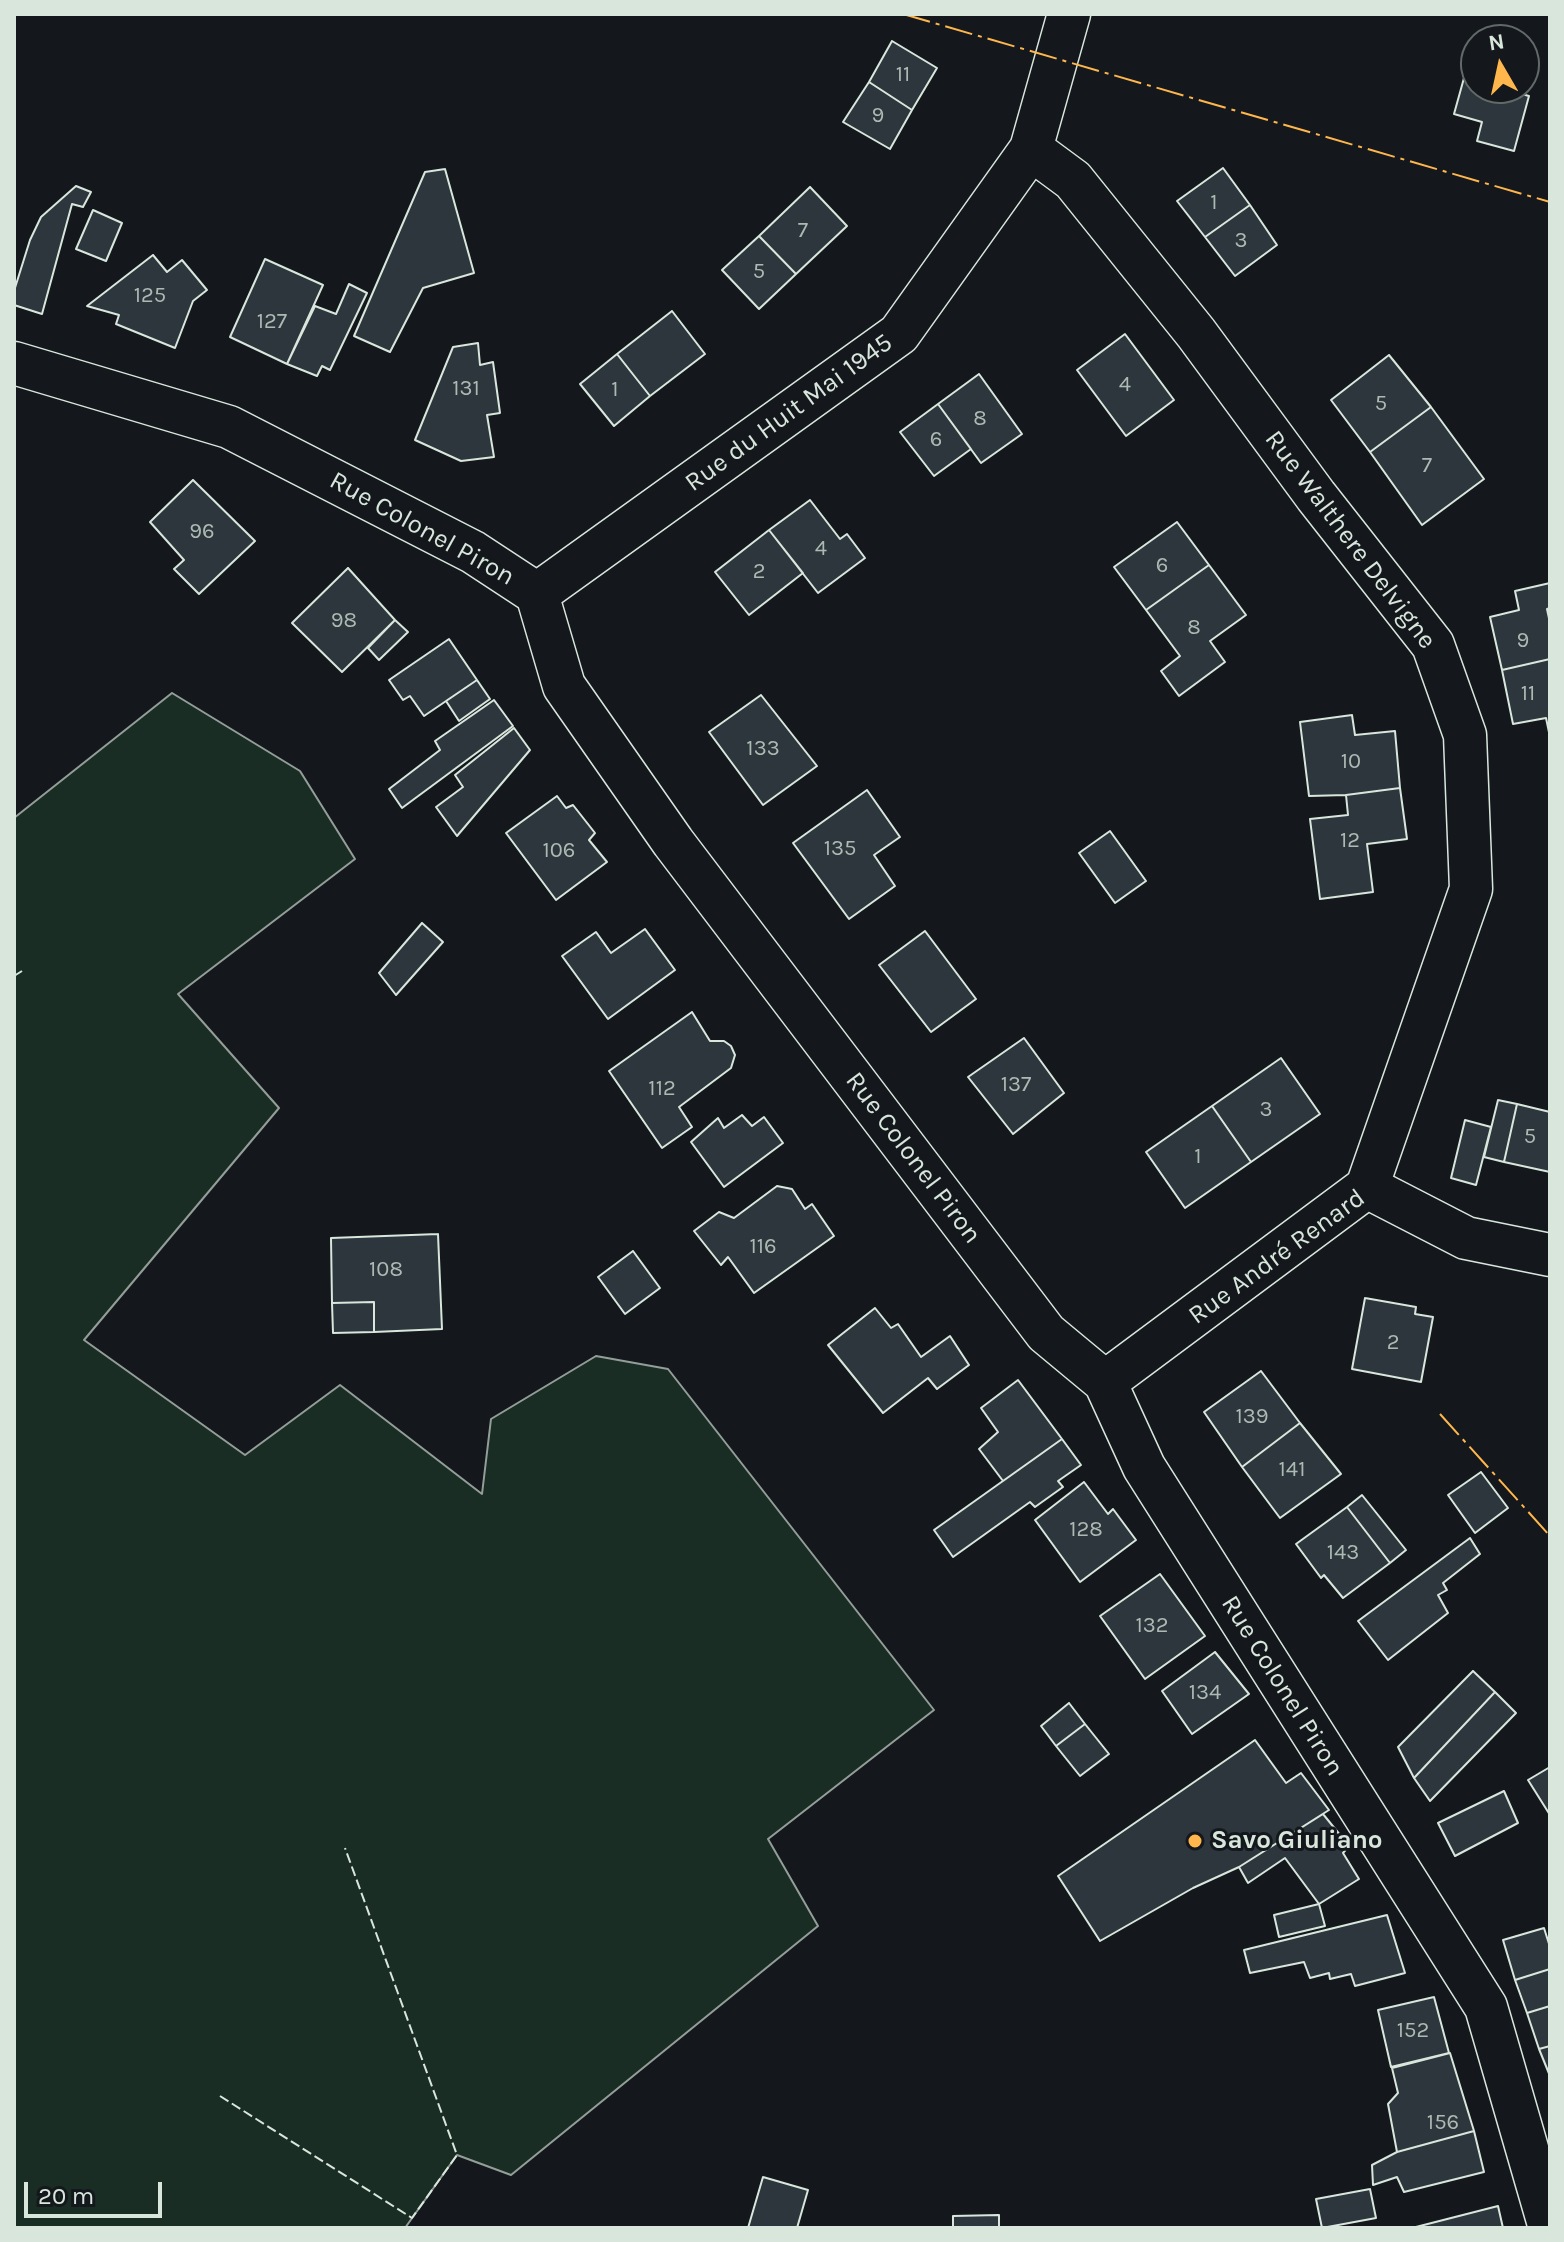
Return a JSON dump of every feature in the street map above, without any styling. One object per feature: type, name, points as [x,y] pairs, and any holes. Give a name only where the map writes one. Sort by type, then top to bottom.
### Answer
[{"type":"street","name":"Rue du Huit Mai 1945","points":[[537,594],[899,334],[1031,149],[1069,14]]},
{"type":"street","name":"Rue Walthere Delvigne","points":[[1031,149],[1073,180],[1196,333],[1316,496],[1433,645],[1465,735],[1471,889],[1367,1187]]},
{"type":"street","name":"Rue Colonel Piron","points":[[14,363],[229,427],[473,552],[537,594],[564,686],[673,842],[1046,1333],[1105,1382],[1144,1467],[1486,2007],[1550,2228]]},
{"type":"street","name":"Rue André Renard","points":[[1105,1382],[1367,1187],[1466,1238],[1550,1255]]},
{"type":"green space","points":[[172,693],[300,771],[355,859],[178,994],[279,1108],[84,1340],[245,1455],[340,1385],[482,1494],[491,1419],[596,1356],[668,1369],[934,1710],[768,1839],[818,1926],[511,2175],[457,2155],[405,2228],[14,2228],[14,818]]},
{"type":"building","points":[[892,41],[937,68],[912,110],[869,82]]},
{"type":"building","points":[[869,82],[912,110],[890,149],[843,122]]},
{"type":"building","points":[[1460,92],[1460,104],[1527,104],[1514,151],[1477,141],[1482,122],[1454,114]]},
{"type":"building","points":[[1223,168],[1250,205],[1205,237],[1177,201]]},
{"type":"building","points":[[445,169],[474,273],[423,288],[390,352],[354,336],[425,172]]},
{"type":"building","points":[[76,186],[91,192],[83,207],[72,204],[42,314],[14,305],[14,291],[30,240],[41,217]]},
{"type":"building","points":[[810,187],[847,226],[796,274],[759,236]]},
{"type":"building","points":[[1250,205],[1277,245],[1235,276],[1205,237]]},
{"type":"building","points":[[93,210],[122,223],[106,261],[76,249]]},
{"type":"building","points":[[759,236],[796,274],[759,309],[722,270]]},
{"type":"building","points":[[153,255],[167,272],[182,260],[207,290],[193,301],[175,348],[116,324],[119,315],[87,306]]},
{"type":"building","points":[[265,259],[323,285],[287,364],[230,337]]},
{"type":"building","points":[[349,284],[367,293],[330,370],[322,366],[317,376],[287,364],[315,306],[336,314]]},
{"type":"building","points":[[672,311],[705,354],[650,396],[617,354]]},
{"type":"building","points":[[1125,334],[1174,400],[1126,436],[1077,370]]},
{"type":"building","points":[[478,343],[480,365],[493,362],[500,413],[487,415],[494,457],[461,461],[415,440],[453,347]]},
{"type":"building","points":[[617,354],[650,396],[614,426],[580,384]]},
{"type":"building","points":[[1389,355],[1431,407],[1370,452],[1331,400]]},
{"type":"building","points":[[979,374],[1022,434],[981,463],[938,404]]},
{"type":"building","points":[[938,404],[971,449],[934,476],[900,432]]},
{"type":"building","points":[[1431,407],[1484,479],[1422,525],[1370,452]]},
{"type":"building","points":[[193,480],[255,541],[199,594],[174,569],[184,560],[150,522]]},
{"type":"building","points":[[810,500],[840,539],[847,534],[865,558],[818,593],[769,530]]},
{"type":"building","points":[[1177,522],[1209,565],[1146,610],[1114,567]]},
{"type":"building","points":[[769,530],[803,573],[749,615],[715,572]]},
{"type":"building","points":[[1209,565],[1246,615],[1210,641],[1225,662],[1179,696],[1161,671],[1180,656],[1146,610]]},
{"type":"building","points":[[348,568],[395,620],[342,672],[292,623]]},
{"type":"building","points":[[1550,583],[1550,608],[1547,609],[1550,659],[1502,670],[1490,617],[1519,610],[1515,591]]},
{"type":"building","points":[[395,620],[408,632],[379,660],[368,648]]},
{"type":"building","points":[[449,639],[477,680],[424,716],[410,696],[403,700],[389,680]]},
{"type":"building","points":[[1550,659],[1550,737],[1546,718],[1513,724],[1502,670]]},
{"type":"building","points":[[477,680],[490,699],[459,721],[446,701]]},
{"type":"building","points":[[761,695],[817,766],[763,805],[709,732]]},
{"type":"building","points":[[494,700],[513,726],[402,808],[389,789],[440,750],[435,741]]},
{"type":"building","points":[[1352,715],[1355,735],[1395,731],[1400,788],[1309,796],[1300,722]]},
{"type":"building","points":[[514,728],[530,750],[457,836],[436,807],[463,787],[455,775]]},
{"type":"building","points":[[1400,788],[1407,839],[1367,844],[1373,892],[1320,899],[1310,819],[1348,815],[1346,795]]},
{"type":"building","points":[[867,790],[900,837],[874,855],[895,886],[849,919],[793,843]]},
{"type":"building","points":[[557,796],[566,808],[573,805],[595,833],[589,840],[607,862],[556,900],[506,833]]},
{"type":"building","points":[[1110,831],[1146,881],[1115,903],[1079,853]]},
{"type":"building","points":[[422,923],[443,942],[396,995],[379,973]]},
{"type":"building","points":[[645,929],[675,970],[608,1019],[562,956],[596,932],[611,953]]},
{"type":"building","points":[[925,931],[976,999],[931,1032],[879,965]]},
{"type":"building","points":[[692,1012],[710,1041],[724,1041],[731,1046],[735,1055],[731,1068],[679,1107],[692,1127],[662,1148],[609,1071]]},
{"type":"building","points":[[1024,1038],[1064,1093],[1013,1134],[968,1077]]},
{"type":"building","points":[[1281,1058],[1320,1114],[1251,1162],[1212,1106]]},
{"type":"building","points":[[1498,1100],[1517,1104],[1504,1162],[1484,1157]]},
{"type":"building","points":[[1517,1104],[1550,1112],[1550,1172],[1504,1162]]},
{"type":"building","points":[[1212,1106],[1251,1162],[1185,1208],[1146,1152]]},
{"type":"building","points":[[742,1115],[752,1126],[764,1117],[783,1143],[724,1187],[691,1142],[718,1118],[724,1128]]},
{"type":"building","points":[[1465,1120],[1491,1127],[1476,1185],[1451,1178]]},
{"type":"building","points":[[777,1186],[792,1189],[805,1209],[812,1204],[834,1236],[754,1293],[728,1257],[721,1265],[694,1231],[719,1212],[734,1218]]},
{"type":"building","points":[[438,1234],[442,1329],[374,1332],[374,1302],[332,1303],[331,1238]]},
{"type":"building","points":[[633,1251],[660,1288],[625,1314],[598,1277]]},
{"type":"building","points":[[1365,1298],[1416,1307],[1415,1314],[1433,1317],[1421,1382],[1352,1369]]},
{"type":"building","points":[[374,1302],[374,1332],[333,1333],[332,1303]]},
{"type":"building","points":[[875,1308],[891,1328],[898,1324],[921,1357],[950,1336],[969,1365],[937,1389],[928,1378],[883,1413],[828,1345]]},
{"type":"building","points":[[1261,1371],[1300,1423],[1242,1467],[1204,1412]]},
{"type":"building","points":[[1018,1380],[1062,1439],[1003,1481],[979,1449],[998,1432],[981,1408]]},
{"type":"building","points":[[1300,1423],[1341,1474],[1280,1518],[1242,1467]]},
{"type":"building","points":[[1062,1439],[1081,1465],[1058,1481],[1063,1487],[1035,1507],[1030,1502],[953,1557],[934,1530]]},
{"type":"building","points":[[1481,1472],[1508,1508],[1475,1533],[1448,1495]]},
{"type":"building","points":[[1084,1482],[1108,1514],[1113,1509],[1136,1540],[1080,1582],[1035,1520]]},
{"type":"building","points":[[1362,1495],[1406,1550],[1390,1563],[1347,1507]]},
{"type":"building","points":[[1347,1507],[1390,1563],[1343,1598],[1324,1575],[1321,1578],[1296,1544]]},
{"type":"building","points":[[1470,1538],[1480,1554],[1443,1583],[1447,1590],[1438,1595],[1448,1613],[1388,1660],[1358,1621]]},
{"type":"building","points":[[1160,1574],[1205,1636],[1145,1679],[1100,1616]]},
{"type":"building","points":[[1215,1652],[1249,1694],[1192,1734],[1162,1691]]},
{"type":"building","points":[[1473,1671],[1495,1692],[1414,1778],[1398,1747]]},
{"type":"building","points":[[1495,1692],[1516,1713],[1430,1801],[1414,1778]]},
{"type":"building","points":[[1069,1703],[1085,1724],[1056,1746],[1041,1726]]},
{"type":"building","points":[[1085,1724],[1109,1754],[1080,1776],[1056,1746]]},
{"type":"building","name":"Savo Giuliano","points":[[1255,1740],[1286,1783],[1301,1773],[1329,1810],[1239,1867],[1193,1888],[1100,1941],[1058,1876]]},
{"type":"building","points":[[1550,1767],[1550,1815],[1528,1780]]},
{"type":"building","points":[[1504,1791],[1518,1823],[1455,1856],[1438,1823]]},
{"type":"building","points":[[1323,1814],[1349,1846],[1343,1853],[1359,1879],[1319,1904],[1285,1858],[1248,1883],[1239,1867]]},
{"type":"building","points":[[1319,1904],[1325,1926],[1279,1937],[1274,1915]]},
{"type":"building","points":[[1387,1915],[1405,1973],[1355,1986],[1351,1974],[1330,1979],[1329,1973],[1310,1978],[1304,1962],[1250,1973],[1244,1950]]},
{"type":"building","points":[[1544,1928],[1550,1947],[1550,1969],[1515,1980],[1503,1940]]},
{"type":"building","points":[[1550,1969],[1550,2006],[1527,2013],[1515,1980]]},
{"type":"building","points":[[1434,1997],[1449,2053],[1391,2067],[1378,2010]]},
{"type":"building","points":[[1550,2006],[1550,2046],[1539,2049],[1527,2013]]},
{"type":"building","points":[[1550,2046],[1550,2076],[1539,2049]]},
{"type":"building","points":[[1450,2053],[1474,2131],[1397,2152],[1388,2104],[1398,2093],[1392,2068]]},
{"type":"building","points":[[1474,2131],[1484,2172],[1404,2192],[1397,2177],[1373,2185],[1372,2165],[1397,2152]]},
{"type":"building","points":[[763,2177],[808,2190],[797,2228],[748,2228]]},
{"type":"building","points":[[1370,2189],[1376,2218],[1322,2228],[1316,2199]]},
{"type":"building","points":[[1498,2206],[1503,2228],[1412,2228]]},
{"type":"building","points":[[999,2215],[999,2228],[953,2228],[953,2216]]},
{"type":"fence","points":[[14,976],[22,971]]},
{"type":"fence","points":[[220,2096],[412,2218],[457,2155],[345,1848]]},
{"type":"power","points":[[903,14],[1550,202]]},
{"type":"power","points":[[1440,1414],[1550,1536]]},
{"type":"place","name":"Savo Giuliano","points":[[1195,1841]]}]
